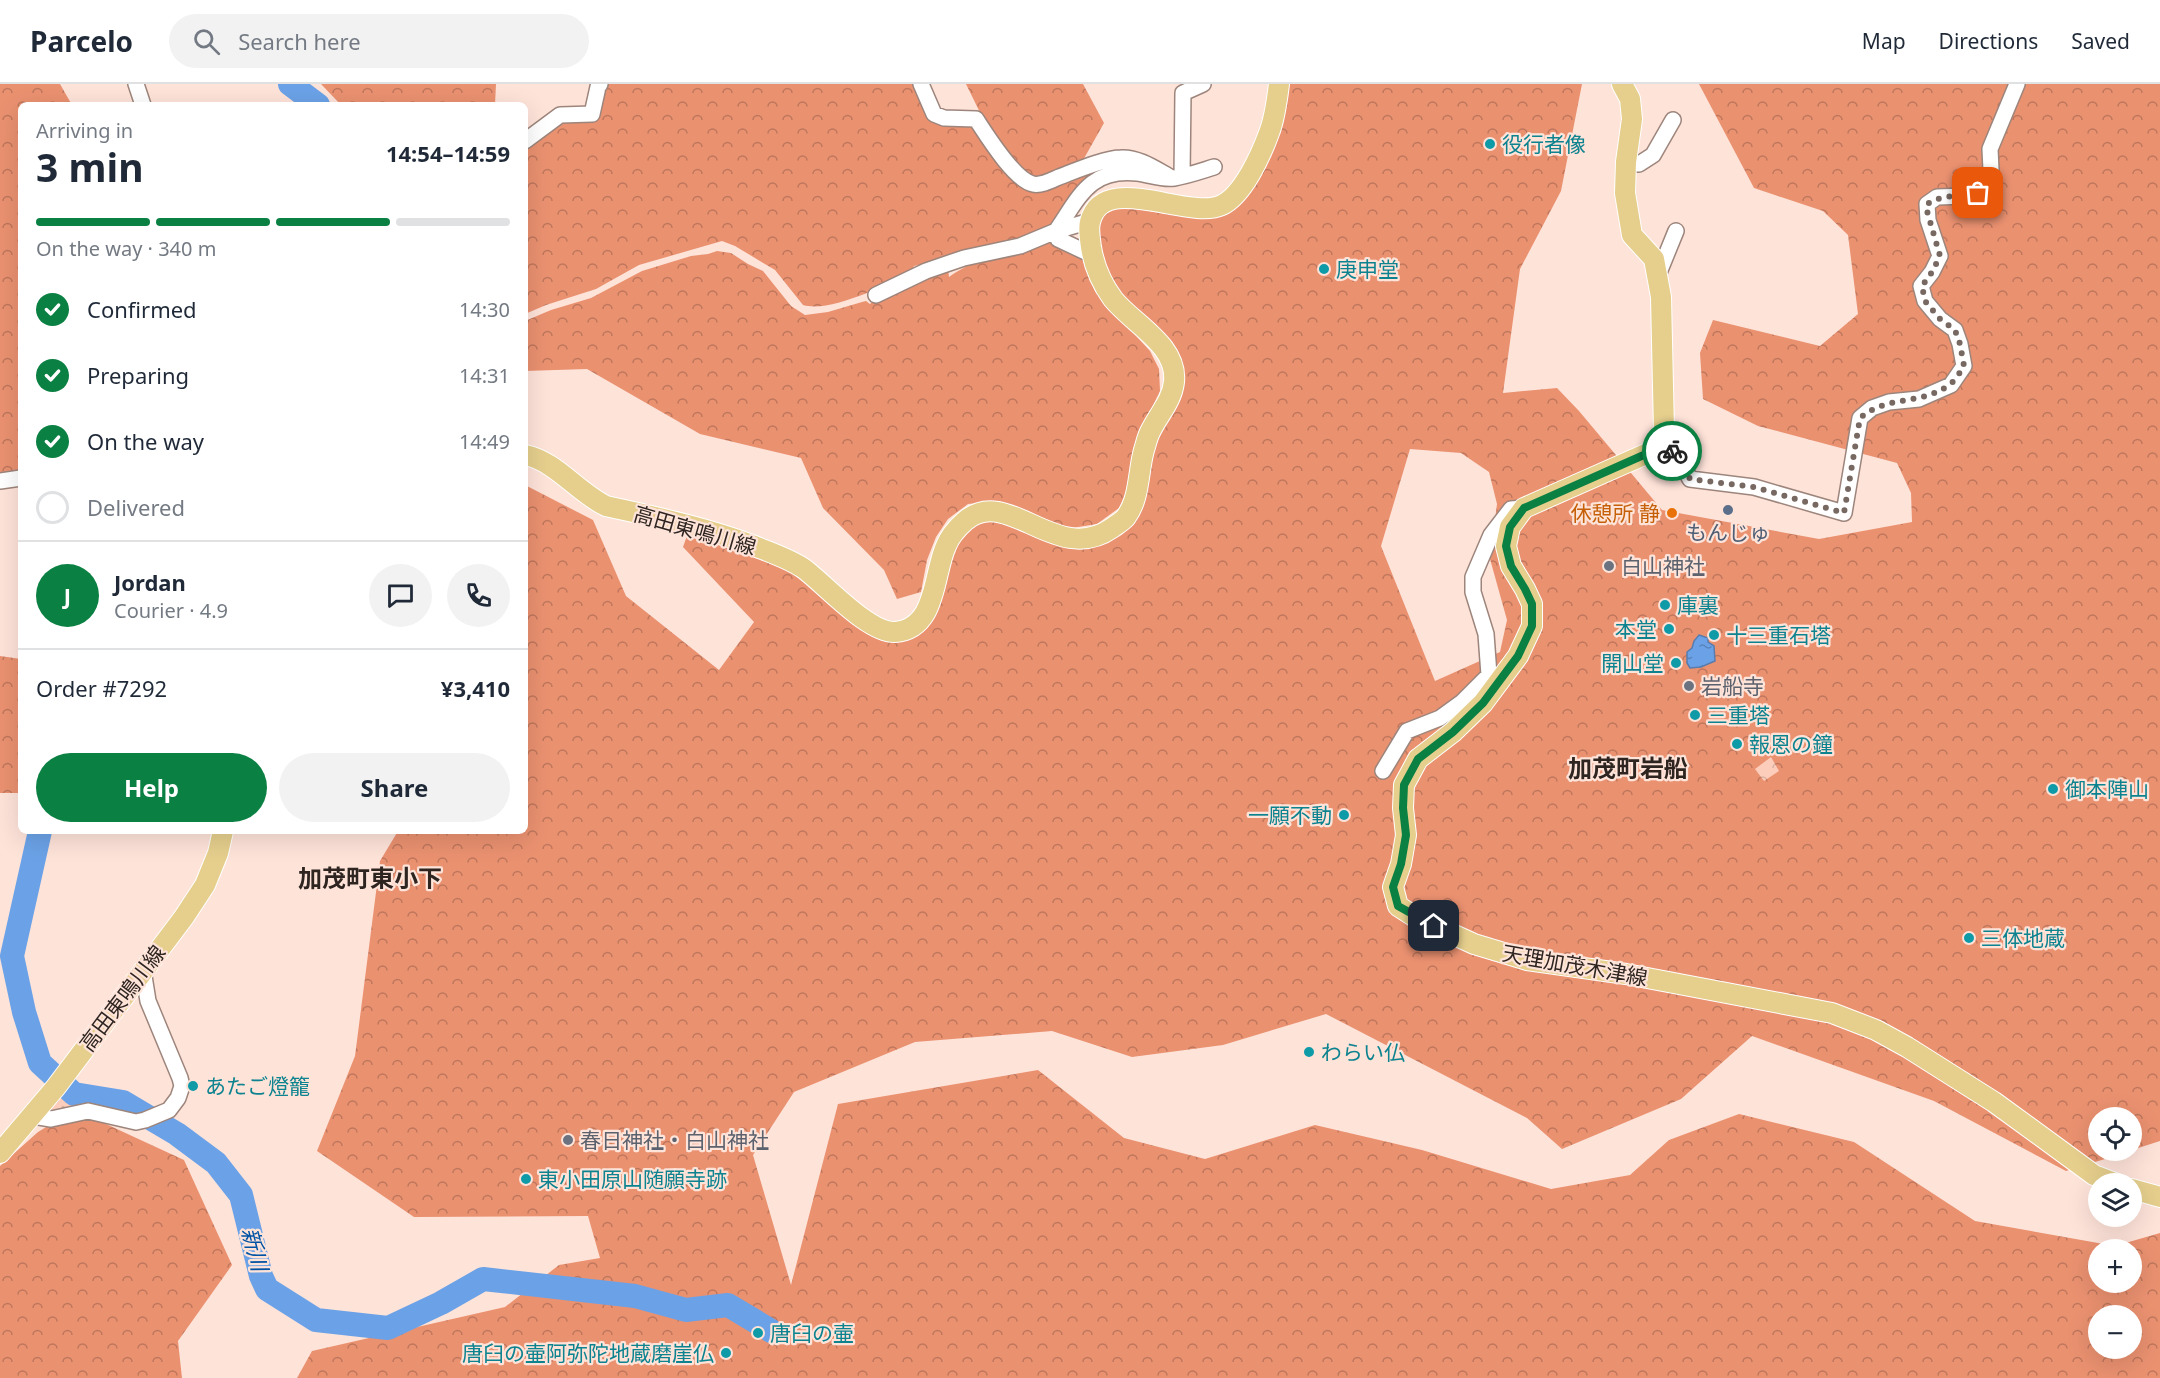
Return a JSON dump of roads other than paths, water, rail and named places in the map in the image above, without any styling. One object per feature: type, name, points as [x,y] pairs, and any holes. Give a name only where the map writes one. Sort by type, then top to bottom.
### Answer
[{"type":"main road","points":[[1090,220],[1100,205],[1113,198],[1124,197],[1165,205],[1219,207],[1236,196],[1270,132],[1279,84]]},
{"type":"main road","points":[[1524,508],[1655,450],[1662,441],[1664,431],[1658,275],[1654,259],[1632,235],[1625,193],[1626,162],[1632,119],[1630,99],[1622,84]]},
{"type":"main road","name":"高田東鳴川線","points":[[528,456],[548,464],[594,500],[606,506],[701,527],[777,555],[803,568],[870,624],[892,632],[908,628],[922,618],[926,612],[945,548],[954,531],[968,518],[981,512],[995,510],[1017,517],[1051,534],[1088,539],[1105,532],[1126,518],[1136,492],[1142,456],[1150,433],[1171,396],[1175,381],[1173,362],[1165,350],[1114,300],[1098,274],[1092,255],[1090,220]]},
{"type":"main road","name":"天理加茂木津線","points":[[1524,508],[1510,527],[1506,546],[1511,566],[1532,604],[1532,626],[1518,656],[1483,703],[1453,732],[1418,759],[1404,785],[1403,808],[1406,835],[1401,864],[1393,887],[1398,906],[1474,944],[1527,960],[1626,974],[1832,1013],[1876,1030],[1907,1047],[1994,1102],[2091,1173]]},
{"type":"main road","name":"高田東鳴川線","points":[[0,1153],[56,1087],[205,885],[218,853],[222,834]]},
{"type":"main road","points":[[2142,1192],[2160,1197]]},
{"type":"street","points":[[136,84],[141,102]]},
{"type":"street","points":[[528,139],[560,115],[592,114],[600,84]]},
{"type":"street","points":[[921,84],[934,114],[944,118],[976,119],[997,150],[1018,174],[1033,184],[1046,183],[1082,168],[1121,158],[1147,164],[1177,177]]},
{"type":"street","points":[[1177,177],[1179,89],[1203,84]]},
{"type":"street","points":[[1662,441],[1680,460],[1690,479],[1754,487],[1844,513],[1860,418],[1872,408],[1889,402],[1919,399],[1951,385],[1964,366],[1955,330],[1940,319],[1925,301],[1922,286],[1940,256],[1928,220],[1927,204],[1937,198],[1978,193],[1987,185],[1991,170],[1990,149],[2017,84]]},
{"type":"street","points":[[1626,162],[1639,164],[1653,155],[1673,120]]},
{"type":"street","points":[[1092,255],[1058,239],[1056,231],[1074,201],[1088,186],[1101,178],[1120,172],[1177,177],[1214,167]]},
{"type":"street","points":[[876,295],[964,258],[1020,246],[1090,220]]},
{"type":"street","points":[[1658,275],[1676,231]]},
{"type":"street","points":[[0,481],[18,478]]},
{"type":"street","points":[[1383,771],[1407,731],[1440,718],[1462,702],[1489,675],[1486,634],[1473,592],[1473,577],[1491,535],[1511,509],[1524,508]]},
{"type":"street","points":[[33,1116],[51,1119],[87,1111],[136,1122],[169,1110],[178,1098],[182,1086],[173,1056],[148,1001],[143,970]]},
{"type":"water","points":[[1699,635],[1708,638],[1708,642],[1714,646],[1715,661],[1701,667],[1690,668],[1687,663],[1687,652]]},
{"type":"waterway","name":"新川","points":[[290,84],[314,102]]},
{"type":"waterway","name":"新川","points":[[39,834],[12,956],[24,1012],[40,1063],[74,1094],[123,1102],[177,1134],[216,1163],[241,1195],[261,1276],[267,1289],[316,1320],[388,1328],[441,1303],[483,1279],[635,1296],[686,1310],[728,1305],[773,1332]]},
{"type":"place","name":"役行者像","points":[[1490,144]]},
{"type":"place","name":"庚申堂","points":[[1324,269]]},
{"type":"place","name":"もんじゅ","points":[[1728,510]]},
{"type":"place","name":"休憩所 静","points":[[1672,513]]},
{"type":"place","name":"白山神社","points":[[1609,566]]},
{"type":"place","name":"庫裏","points":[[1665,605]]},
{"type":"place","name":"本堂","points":[[1669,629]]},
{"type":"place","name":"十三重石塔","points":[[1714,635]]},
{"type":"place","name":"開山堂","points":[[1676,663]]},
{"type":"place","name":"岩船寺","points":[[1689,686]]},
{"type":"place","name":"三重塔","points":[[1695,715]]},
{"type":"place","name":"報恩の鐘","points":[[1737,744]]},
{"type":"place","name":"御本陣山","points":[[2053,789]]},
{"type":"place","name":"一願不動","points":[[1344,815]]},
{"type":"place","name":"三体地蔵","points":[[1969,938]]},
{"type":"place","name":"わらい仏","points":[[1309,1052]]},
{"type":"place","name":"あたご燈籠","points":[[193,1086]]},
{"type":"place","name":"春日神社・白山神社","points":[[568,1140]]},
{"type":"place","name":"東小田原山随願寺跡","points":[[526,1179]]},
{"type":"place","name":"唐臼の壷","points":[[758,1333]]},
{"type":"place","name":"唐臼の壷阿弥陀地蔵磨崖仏","points":[[726,1353]]},
{"type":"district","name":"加茂町岩船","points":[[1628,767]]},
{"type":"district","name":"加茂町東小下","points":[[370,877]]}]
